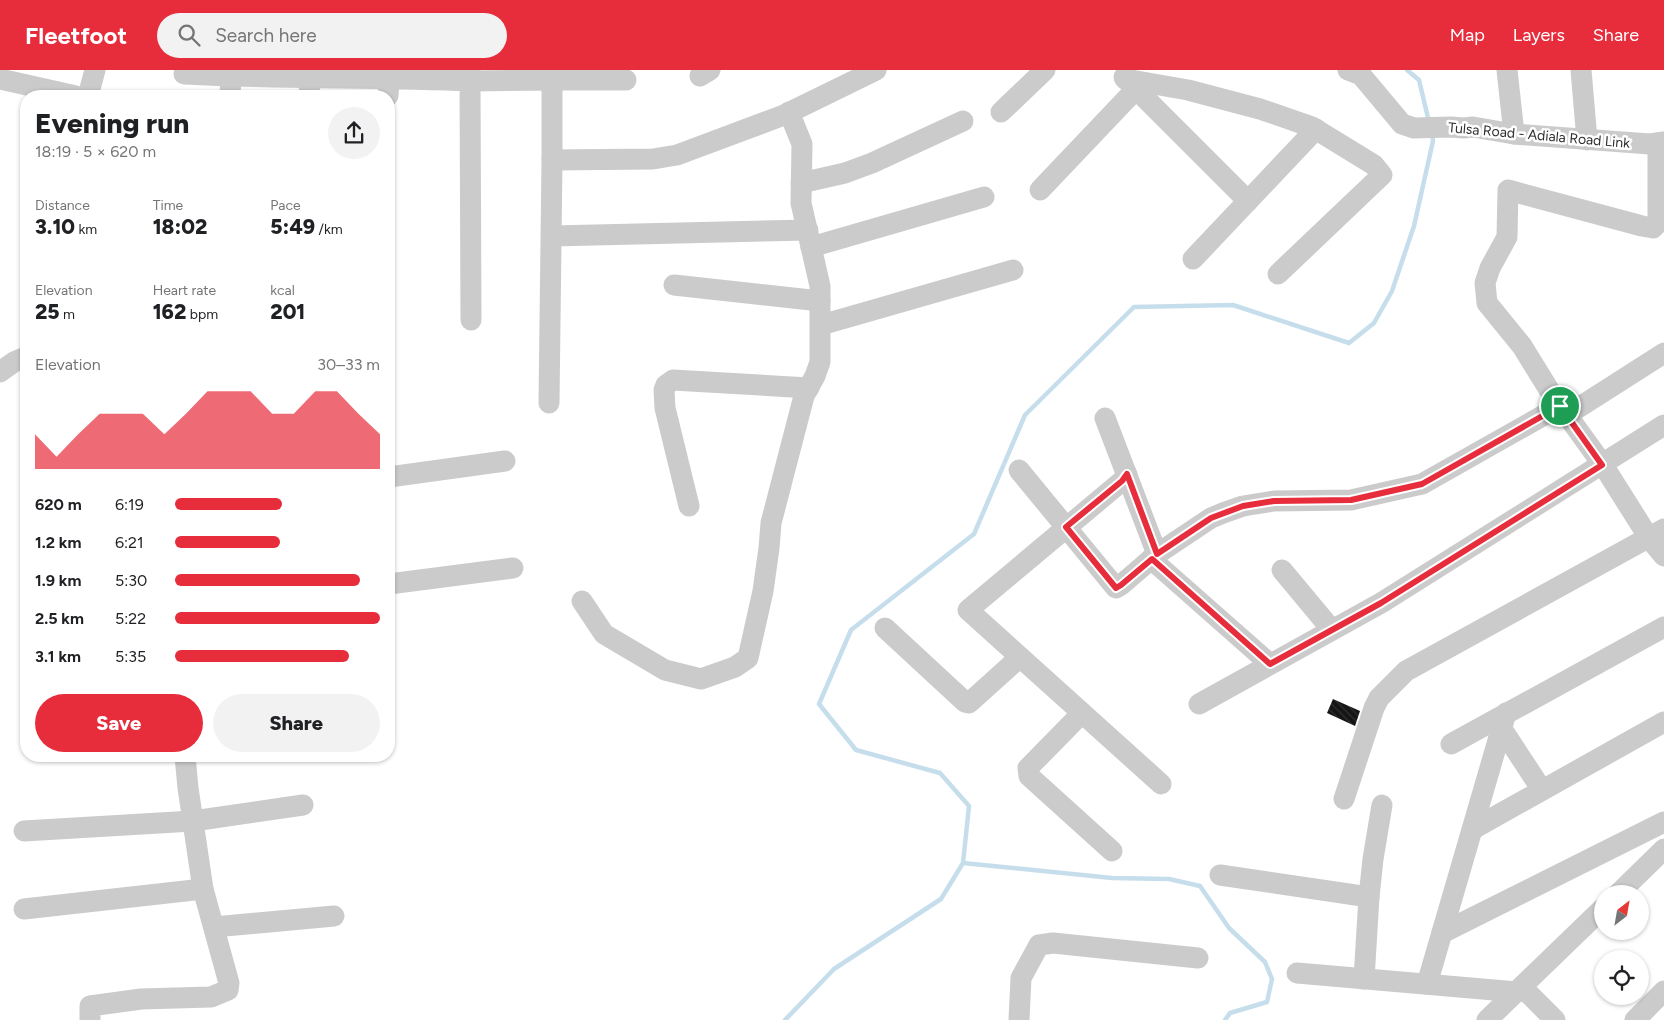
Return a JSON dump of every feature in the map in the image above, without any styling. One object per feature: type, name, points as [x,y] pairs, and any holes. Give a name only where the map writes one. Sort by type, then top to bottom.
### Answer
[{"type":"street","points":[[90,90],[95,70]]},
{"type":"street","points":[[552,160],[653,159],[677,155],[790,112],[876,70]]},
{"type":"street","points":[[1001,112],[1045,70]]},
{"type":"street","name":"Tulsa Road - Adiala Road Link","points":[[1348,70],[1361,75],[1402,124],[1414,128],[1473,127],[1514,134],[1650,144],[1661,143]]},
{"type":"street","points":[[1507,70],[1514,134]]},
{"type":"street","points":[[1582,70],[1587,140]]},
{"type":"street","points":[[184,74],[230,86],[389,87],[470,76],[552,80],[626,80]]},
{"type":"street","points":[[470,76],[471,320]]},
{"type":"street","points":[[0,79],[49,90]]},
{"type":"street","points":[[1126,79],[1188,90],[1260,108],[1316,129],[1374,165],[1382,175],[1278,274]]},
{"type":"street","points":[[1040,190],[1126,79]]},
{"type":"street","points":[[1126,79],[1248,201]]},
{"type":"street","points":[[549,403],[552,80]]},
{"type":"street","points":[[582,601],[604,634],[665,670],[702,679],[735,667],[748,658],[763,591],[771,523],[802,403],[820,362],[820,286],[802,202],[802,144],[790,112]]},
{"type":"street","points":[[801,183],[845,173],[872,164],[963,121]]},
{"type":"street","points":[[1193,259],[1316,129]]},
{"type":"street","points":[[1661,143],[1658,223],[1653,228],[1508,190],[1507,237],[1490,268],[1485,282],[1487,303],[1522,346],[1602,465],[1657,533],[1664,556]]},
{"type":"street","points":[[552,236],[809,239],[984,197]]},
{"type":"street","points":[[821,325],[1012,270]]},
{"type":"street","points":[[674,285],[820,301]]},
{"type":"street","points":[[1019,470],[1116,588],[1154,557],[1211,518],[1243,506],[1274,501],[1351,500],[1422,484],[1564,411],[1664,353]]},
{"type":"street","points":[[0,372],[20,360]]},
{"type":"street","points":[[689,506],[665,408],[664,390],[666,385],[673,380],[809,388]]},
{"type":"street","points":[[1105,418],[1127,474],[1154,557],[1270,664]]},
{"type":"street","points":[[1199,704],[1381,603],[1664,425]]},
{"type":"street","points":[[395,476],[505,461]]},
{"type":"street","points":[[1127,474],[1122,481],[968,610],[1162,784]]},
{"type":"street","points":[[1344,799],[1374,708],[1379,698],[1406,671],[1657,533]]},
{"type":"street","points":[[395,583],[513,568]]},
{"type":"street","points":[[1282,570],[1332,630]]},
{"type":"street","points":[[1451,744],[1504,721],[1664,627]]},
{"type":"street","points":[[885,628],[965,702],[969,703],[1020,657]]},
{"type":"street","points":[[1082,713],[1028,768],[1029,776],[1112,851]]},
{"type":"street","points":[[1504,721],[1542,790]]},
{"type":"street","points":[[1427,984],[1504,721]]},
{"type":"street","points":[[1473,829],[1664,722]]},
{"type":"street","points":[[90,1020],[90,1006],[141,999],[212,997],[228,990],[229,982],[203,889],[186,762]]},
{"type":"street","points":[[24,831],[193,821],[303,805]]},
{"type":"street","points":[[1364,979],[1369,897],[1382,805]]},
{"type":"street","points":[[1442,933],[1664,822]]},
{"type":"street","points":[[1627,885],[1664,849]]},
{"type":"street","points":[[1220,875],[1369,897]]},
{"type":"street","points":[[24,909],[203,889]]},
{"type":"street","points":[[214,926],[334,916]]},
{"type":"street","points":[[1487,1020],[1594,917]]},
{"type":"street","points":[[1018,1020],[1021,978],[1039,945],[1053,943],[1198,958]]},
{"type":"street","points":[[1297,973],[1427,984],[1519,989],[1555,1020]]},
{"type":"street","points":[[1635,1020],[1664,991]]},
{"type":"building","points":[[1333,699],[1360,711],[1355,726],[1327,713]]},
{"type":"waterway","points":[[1407,70],[1419,80],[1429,122]]},
{"type":"waterway","points":[[785,1020],[834,969],[941,899],[963,863],[969,806],[940,773],[856,750],[819,704],[851,630],[974,534],[1025,415],[1134,307],[1233,305],[1349,343],[1374,323],[1392,291],[1414,226],[1433,141],[1432,134]]},
{"type":"waterway","points":[[963,863],[1112,878],[1169,879],[1200,886],[1229,928],[1265,962],[1272,979],[1267,1002],[1230,1013],[1225,1020]]},
{"type":"route","points":[[1560,406],[1602,465],[1362,615],[1340,625],[1270,664],[1152,559],[1116,588],[1066,527],[1122,481],[1127,474],[1157,554],[1211,518],[1243,506],[1274,501],[1351,500],[1422,484],[1560,406]]}]
